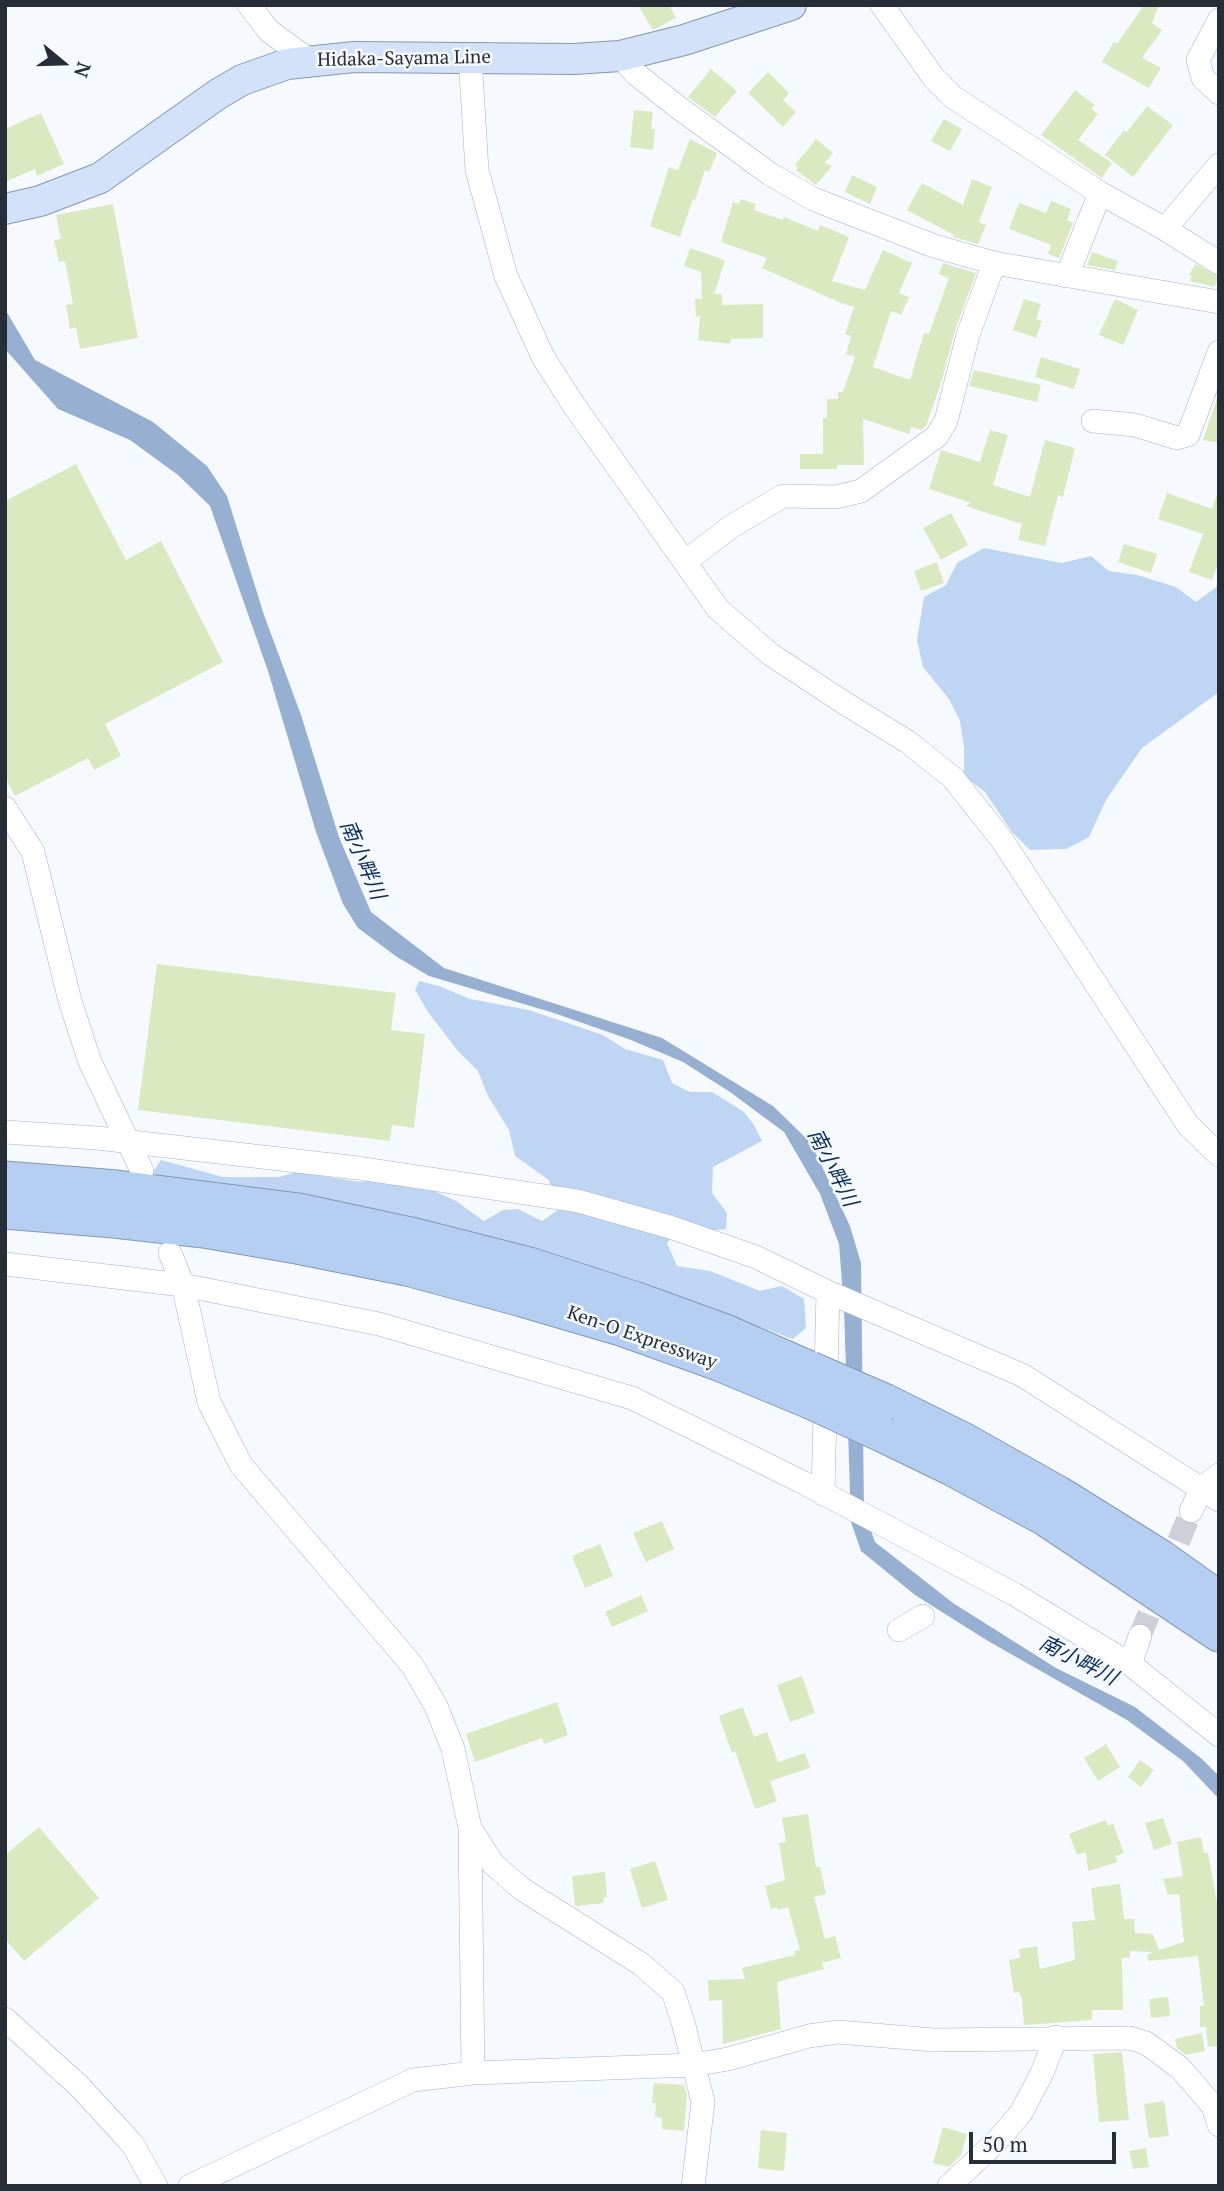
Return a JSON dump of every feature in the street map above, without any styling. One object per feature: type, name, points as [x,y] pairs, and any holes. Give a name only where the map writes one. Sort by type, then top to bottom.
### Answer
[{"type":"highway","name":"Ken-O Expressway","points":[[5,1179],[117,1188],[299,1211],[411,1235],[529,1265],[725,1332],[886,1436],[1045,1518],[1219,1634]]},
{"type":"highway","name":"Ken-O Expressway","points":[[5,1211],[204,1230],[407,1268],[624,1329],[716,1362],[886,1402],[963,1440],[1059,1494],[1160,1557],[1219,1599]]},
{"type":"main road","name":"Hidaka-Sayama Line","points":[[5,209],[40,201],[100,177],[242,80],[287,64],[354,57],[574,59],[620,56],[684,40],[791,5]]},
{"type":"street","points":[[249,5],[269,31],[309,60]]},
{"type":"street","points":[[882,5],[934,78],[953,97],[1100,193],[1219,263]]},
{"type":"street","points":[[1219,20],[1198,60],[1203,78],[1219,93]]},
{"type":"street","points":[[620,56],[636,74],[679,108],[770,174],[813,199],[934,246],[994,263],[1219,302]]},
{"type":"street","points":[[470,57],[477,170],[506,276],[543,357],[573,404],[718,609],[770,654],[908,742],[953,778],[1002,840],[1188,1125],[1219,1155]]},
{"type":"street","points":[[1165,229],[1219,165]]},
{"type":"street","points":[[1067,276],[1100,193]]},
{"type":"street","points":[[686,561],[732,526],[783,496],[836,497],[861,491],[937,436],[946,421],[968,335],[994,263]]},
{"type":"street","points":[[1093,421],[1135,425],[1177,438],[1188,435],[1219,352]]},
{"type":"street","points":[[5,808],[33,852],[70,1001],[90,1062],[142,1171]]},
{"type":"street","points":[[5,1132],[97,1138],[358,1168],[578,1201],[670,1227],[756,1257],[828,1292],[1021,1376],[1213,1488],[1191,1511]]},
{"type":"street","points":[[170,1253],[183,1285],[209,1402],[241,1465],[412,1665],[436,1706],[453,1749],[470,1828],[473,2073]]},
{"type":"street","points":[[5,1264],[183,1285],[379,1324],[632,1398],[1014,1594],[1130,1664],[1219,1735]]},
{"type":"street","points":[[823,1494],[828,1292]]},
{"type":"street","points":[[900,1630],[923,1616]]},
{"type":"street","points":[[1130,1664],[1140,1636]]},
{"type":"street","points":[[470,1828],[493,1864],[522,1889],[641,1964],[673,1992],[703,2102],[693,2186]]},
{"type":"street","points":[[5,2020],[78,2085],[115,2125],[133,2145],[156,2186]]},
{"type":"street","points":[[190,2186],[413,2080],[473,2073],[693,2066],[809,2036],[838,2032],[934,2040],[1130,2038],[1146,2043],[1180,2068],[1213,2106],[1219,2125]]},
{"type":"street","points":[[949,2186],[996,2143],[1021,2113],[1042,2073],[1056,2037]]},
{"type":"shaded area","points":[[5,309],[35,360],[153,422],[207,466],[227,496],[339,837],[371,912],[444,968],[662,1038],[773,1106],[811,1143],[850,1226],[861,1263],[864,1511],[875,1542],[953,1603],[1056,1668],[1135,1707],[1202,1759],[1219,1776],[1219,1799],[1183,1761],[1127,1720],[988,1641],[915,1595],[861,1551],[851,1522],[844,1308],[839,1244],[820,1194],[784,1132],[730,1092],[683,1062],[631,1040],[554,1013],[429,976],[397,957],[358,928],[343,904],[316,832],[268,671],[210,506],[178,475],[130,440],[58,409],[5,349]]},
{"type":"shaded area","points":[[984,548],[1062,563],[1091,556],[1109,571],[1137,575],[1176,587],[1196,602],[1219,583],[1219,692],[1142,748],[1106,800],[1089,837],[1066,849],[1030,850],[1012,832],[985,792],[964,776],[964,747],[960,721],[949,699],[923,667],[917,640],[924,597],[946,585],[957,563]]},
{"type":"shaded area","points":[[419,981],[470,999],[529,1010],[603,1035],[625,1049],[663,1060],[672,1083],[690,1092],[712,1092],[744,1112],[762,1141],[713,1167],[712,1193],[727,1213],[726,1229],[707,1231],[683,1221],[667,1243],[677,1266],[710,1271],[760,1291],[782,1286],[804,1299],[806,1328],[793,1339],[678,1298],[642,1282],[589,1267],[172,1190],[153,1172],[161,1160],[223,1177],[279,1177],[297,1172],[360,1182],[380,1180],[432,1190],[456,1201],[484,1221],[503,1210],[518,1209],[542,1221],[558,1210],[549,1180],[515,1156],[509,1130],[488,1096],[478,1071],[458,1051],[428,1012],[415,990]]},
{"type":"building","points":[[638,5],[669,5],[676,18],[653,30]]},
{"type":"building","points":[[1144,5],[1159,5],[1152,23],[1162,30],[1142,58],[1161,68],[1149,88],[1102,62],[1114,42],[1117,44]]},
{"type":"building","points":[[711,69],[737,91],[715,117],[688,97]]},
{"type":"building","points":[[768,72],[789,93],[783,100],[796,112],[783,127],[748,93]]},
{"type":"building","points":[[1075,90],[1095,105],[1091,109],[1098,114],[1078,140],[1112,163],[1102,178],[1041,135]]},
{"type":"building","points":[[1147,106],[1173,125],[1133,177],[1105,155]]},
{"type":"building","points":[[634,110],[653,112],[653,150],[630,147]]},
{"type":"building","points":[[41,113],[64,164],[37,176],[35,169],[5,182],[5,129]]},
{"type":"building","points":[[944,119],[962,129],[950,151],[931,141]]},
{"type":"building","points":[[690,139],[717,153],[709,172],[705,170],[680,237],[650,226],[669,167],[678,170]]},
{"type":"building","points":[[816,139],[833,153],[825,163],[832,166],[816,185],[796,170],[798,168],[795,165]]},
{"type":"building","points":[[852,175],[877,187],[870,204],[845,192]]},
{"type":"building","points":[[972,179],[992,187],[979,222],[986,225],[978,244],[953,237],[954,235],[907,210],[922,183],[963,205]]},
{"type":"building","points":[[741,199],[756,204],[754,210],[783,220],[784,217],[818,231],[820,225],[849,237],[832,281],[865,290],[883,250],[912,263],[899,293],[909,297],[901,315],[891,311],[873,367],[910,380],[924,333],[929,334],[949,278],[939,274],[943,263],[976,273],[955,330],[926,426],[921,430],[911,427],[909,434],[863,419],[864,465],[837,465],[837,469],[800,469],[800,454],[823,454],[823,418],[827,418],[827,399],[838,399],[838,392],[843,392],[855,357],[846,354],[851,336],[845,334],[854,307],[762,268],[767,258],[721,242],[733,202],[739,204]]},
{"type":"building","points":[[1051,201],[1071,209],[1067,220],[1073,223],[1059,258],[1048,254],[1051,245],[1009,229],[1019,203],[1046,213]]},
{"type":"building","points":[[113,204],[138,338],[80,349],[76,327],[70,329],[66,305],[73,304],[65,261],[59,262],[54,240],[61,239],[56,215]]},
{"type":"building","points":[[690,248],[725,260],[714,294],[722,294],[722,305],[763,304],[763,338],[731,339],[730,344],[698,340],[700,316],[696,317],[695,299],[702,299],[701,272],[684,266]]},
{"type":"building","points":[[1092,252],[1118,261],[1115,270],[1087,265]]},
{"type":"building","points":[[1195,264],[1219,277],[1214,287],[1190,281],[1192,276],[1189,275]]},
{"type":"building","points":[[1024,299],[1041,304],[1036,319],[1042,321],[1036,338],[1013,330]]},
{"type":"building","points":[[1115,299],[1138,310],[1123,345],[1099,335]]},
{"type":"building","points":[[1041,357],[1080,369],[1074,389],[1035,377]]},
{"type":"building","points":[[974,370],[1041,385],[1037,402],[969,386]]},
{"type":"building","points":[[1219,396],[1219,443],[1203,440]]},
{"type":"building","points":[[990,430],[1008,435],[993,485],[1030,497],[1045,440],[1075,448],[1063,497],[1058,495],[1045,546],[1018,540],[1022,524],[965,506],[971,503],[929,489],[941,450],[980,462]]},
{"type":"building","points":[[76,464],[126,560],[161,541],[223,662],[105,724],[121,756],[94,770],[88,758],[15,796],[5,777],[5,501]]},
{"type":"building","points":[[1167,493],[1212,509],[1217,495],[1219,496],[1219,562],[1212,580],[1189,572],[1203,534],[1158,519]]},
{"type":"building","points":[[951,513],[968,545],[941,560],[923,528]]},
{"type":"building","points":[[1124,544],[1157,554],[1151,573],[1118,562]]},
{"type":"building","points":[[937,562],[944,583],[921,591],[914,571]]},
{"type":"building","points":[[157,964],[396,993],[391,1030],[425,1034],[414,1128],[392,1125],[390,1141],[138,1110]]},
{"type":"building","points":[[662,1521],[674,1549],[646,1562],[633,1533]]},
{"type":"building","points":[[600,1544],[613,1576],[585,1588],[572,1556]]},
{"type":"building","points":[[641,1595],[648,1611],[612,1627],[605,1612]]},
{"type":"building","points":[[802,1676],[815,1713],[790,1722],[777,1685]]},
{"type":"building","points":[[557,1702],[568,1735],[544,1744],[542,1738],[475,1762],[466,1734]]},
{"type":"building","points":[[743,1707],[754,1737],[767,1732],[778,1762],[805,1753],[810,1768],[770,1781],[777,1801],[755,1809],[735,1751],[732,1753],[719,1716]]},
{"type":"building","points":[[1106,1744],[1120,1767],[1098,1781],[1084,1758]]},
{"type":"building","points":[[1140,1760],[1154,1770],[1141,1787],[1128,1777]]},
{"type":"building","points":[[808,1814],[816,1867],[820,1867],[826,1894],[814,1897],[825,1939],[835,1936],[841,1958],[822,1963],[824,1969],[777,1982],[781,2029],[723,2044],[722,2000],[709,2001],[708,1980],[745,1979],[742,1968],[795,1955],[794,1951],[800,1950],[788,1907],[771,1909],[765,1886],[785,1880],[779,1843],[786,1842],[782,1818]]},
{"type":"building","points":[[1163,1818],[1172,1844],[1154,1850],[1145,1823]]},
{"type":"building","points":[[1106,1820],[1108,1826],[1113,1824],[1124,1853],[1116,1856],[1117,1862],[1088,1871],[1086,1852],[1077,1855],[1069,1834]]},
{"type":"building","points":[[39,1827],[99,1898],[24,1961],[5,1939],[5,1855]]},
{"type":"building","points":[[1201,1837],[1204,1853],[1208,1853],[1219,1912],[1219,2046],[1208,2047],[1206,2027],[1200,2027],[1200,2006],[1204,2006],[1198,1956],[1148,1961],[1147,1955],[1153,1952],[1130,1951],[1130,1958],[1122,1958],[1123,2010],[1092,2010],[1092,2020],[1024,2025],[1022,1999],[1019,1992],[1014,1993],[1009,1960],[1020,1958],[1019,1949],[1037,1946],[1040,1969],[1075,1960],[1072,1922],[1095,1920],[1091,1888],[1120,1884],[1124,1919],[1134,1919],[1135,1933],[1153,1934],[1159,1950],[1184,1942],[1179,1894],[1168,1895],[1163,1879],[1183,1876],[1177,1842]]},
{"type":"building","points":[[655,1861],[668,1900],[642,1908],[630,1869]]},
{"type":"building","points":[[605,1872],[607,1897],[603,1898],[604,1903],[575,1906],[572,1876]]},
{"type":"building","points":[[1168,1997],[1170,2016],[1151,2018],[1149,1999]]},
{"type":"building","points":[[1202,2033],[1205,2051],[1186,2055],[1177,2048],[1175,2039]]},
{"type":"building","points":[[1122,2052],[1129,2120],[1099,2122],[1093,2054]]},
{"type":"building","points":[[654,2083],[684,2085],[687,2095],[684,2131],[662,2129],[662,2118],[655,2117],[656,2103],[652,2103]]},
{"type":"building","points":[[1164,2101],[1169,2136],[1149,2138],[1144,2104]]},
{"type":"building","points":[[943,2127],[967,2134],[961,2155],[949,2167],[933,2163]]},
{"type":"building","points":[[761,2130],[787,2133],[784,2171],[758,2168]]},
{"type":"building","points":[[1146,2148],[1149,2167],[1133,2169],[1129,2151]]},
{"type":"tunnel","points":[[1140,1636],[1191,1511]]},
{"type":"water label","name":"南小畔川","points":[[362,860]]},
{"type":"water label","name":"南小畔川","points":[[832,1168]]},
{"type":"water label","name":"南小畔川","points":[[1078,1661]]}]
